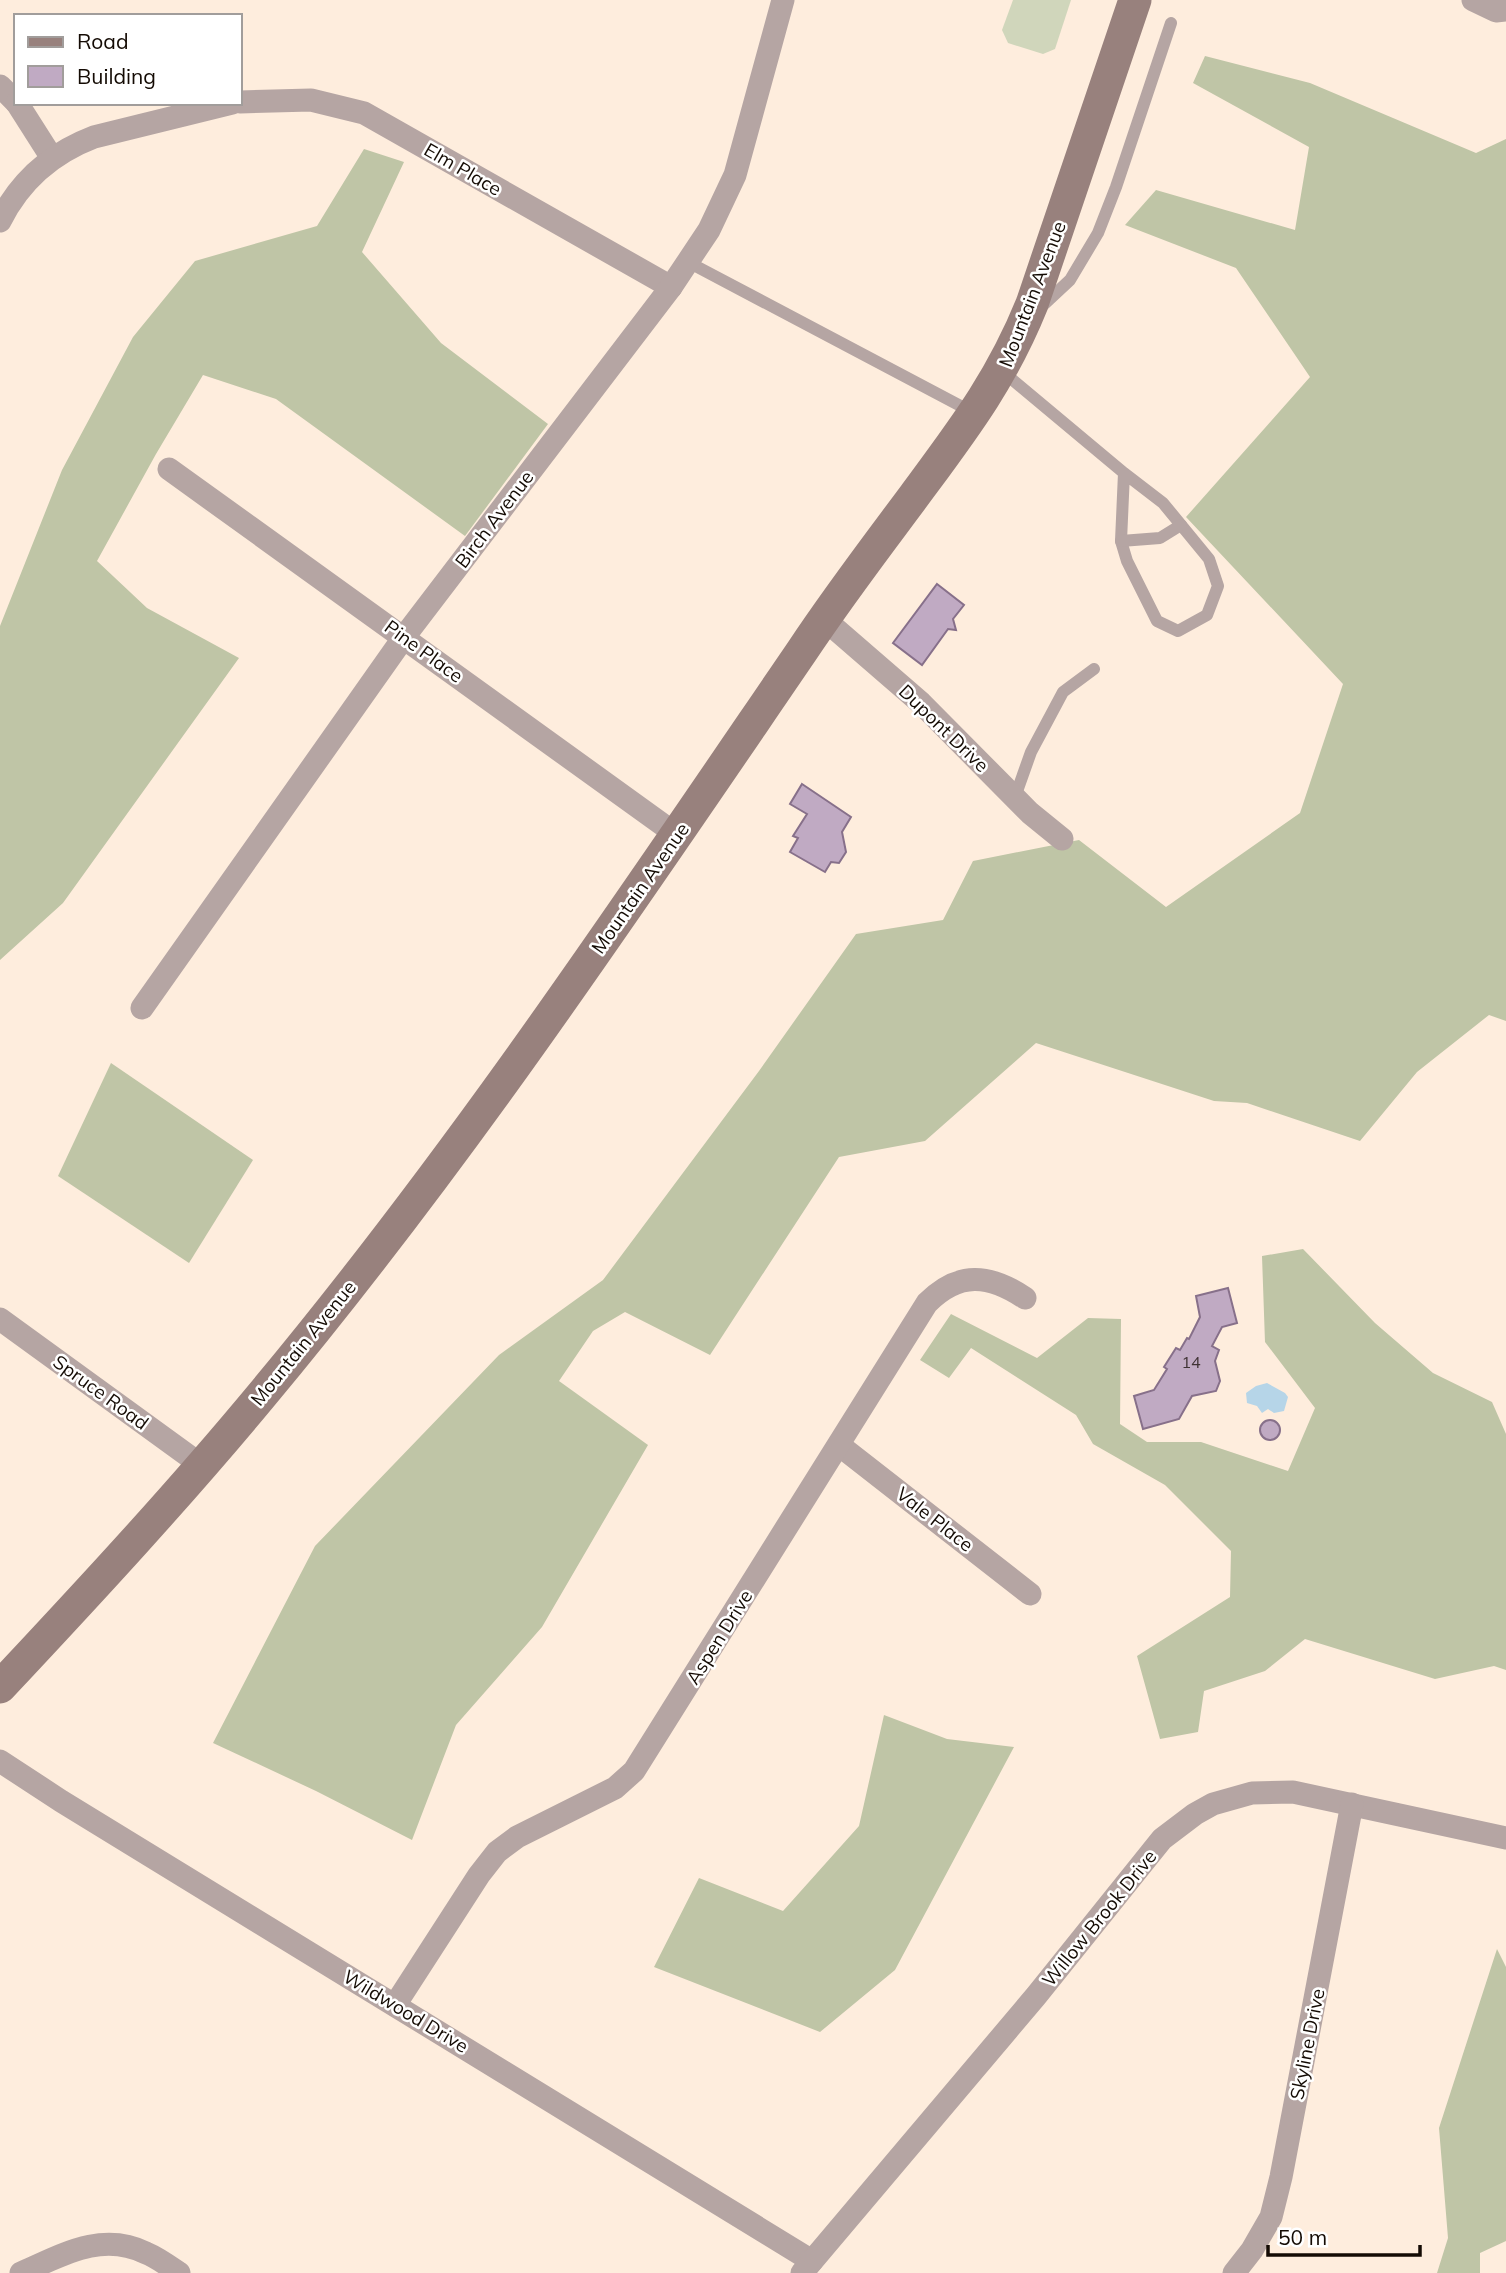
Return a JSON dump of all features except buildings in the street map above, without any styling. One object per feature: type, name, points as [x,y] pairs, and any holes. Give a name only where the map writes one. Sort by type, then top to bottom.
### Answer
[{"type":"street","name":"Birch Avenue","points":[[142,1008],[404,637],[671,287],[709,230],[735,175],[783,0]]},
{"type":"street","name":"Mountain Avenue","points":[[0,1687],[260,1397],[424,1187],[510,1073],[824,619],[975,414],[1002,371],[1024,323],[1135,0]]},
{"type":"street","points":[[1473,0],[1496,11],[1506,10]]},
{"type":"street","points":[[0,86],[14,101]]},
{"type":"street","name":"Elm Place","points":[[242,102],[311,100],[364,113],[671,287]]},
{"type":"street","points":[[17,105],[52,158]]},
{"type":"street","points":[[0,221],[25,182],[52,158],[94,137],[224,105]]},
{"type":"street","name":"Pine Place","points":[[169,469],[677,835]]},
{"type":"street","name":"Dupont Drive","points":[[824,619],[920,703],[1014,797],[1062,839]]},
{"type":"street","name":"Aspen Drive","points":[[395,2005],[483,1869],[497,1852],[517,1837],[615,1788],[634,1771],[927,1303],[936,1294],[959,1282],[982,1279],[993,1281],[1025,1298]]},
{"type":"street","name":"Spruce Road","points":[[0,1319],[201,1465]]},
{"type":"street","name":"Vale Place","points":[[839,1445],[1030,1594]]},
{"type":"street","name":"Wildwood Drive","points":[[0,1761],[395,2005],[807,2267]]},
{"type":"street","name":"Willow Brook Drive","points":[[807,2267],[1036,1996],[1162,1839],[1178,1825],[1213,1804],[1252,1793],[1293,1792],[1506,1838]]},
{"type":"street","name":"Skyline Drive","points":[[1234,2273],[1252,2250],[1270,2217],[1281,2177],[1352,1804]]},
{"type":"street","points":[[21,2273],[73,2249],[101,2244],[132,2247],[179,2273]]},
{"type":"lane","points":[[1024,323],[1070,280],[1098,233],[1171,23]]},
{"type":"lane","points":[[688,262],[975,414]]},
{"type":"lane","points":[[1002,371],[1163,503],[1209,559],[1218,586],[1207,615],[1178,631],[1157,621],[1127,561],[1121,541],[1124,473]]},
{"type":"lane","points":[[1121,541],[1160,538],[1181,525]]},
{"type":"lane","points":[[1014,797],[1031,752],[1063,692],[1094,669]]},
{"type":"green space","points":[[1013,0],[1071,0],[1055,49],[1043,54],[1008,43],[1002,30]]},
{"type":"green space","points":[[1205,56],[1310,83],[1476,153],[1506,139],[1506,1021],[1489,1015],[1417,1072],[1360,1141],[1247,1103],[1214,1101],[1036,1043],[925,1141],[839,1157],[710,1355],[625,1312],[593,1331],[559,1381],[648,1445],[542,1627],[456,1725],[412,1840],[213,1743],[315,1546],[499,1355],[603,1280],[759,1071],[856,934],[943,920],[973,861],[1079,840],[1166,907],[1300,813],[1343,684],[1186,517],[1310,377],[1236,268],[1125,225],[1156,190],[1295,230],[1309,147],[1193,83]]},
{"type":"green space","points":[[364,149],[404,162],[362,252],[441,343],[548,424],[465,536],[276,399],[203,375],[97,561],[147,608],[239,658],[63,903],[0,960],[0,626],[62,470],[133,337],[195,261],[317,226]]},
{"type":"green space","points":[[111,1063],[253,1160],[189,1263],[58,1176]]},
{"type":"green space","points":[[1303,1249],[1375,1323],[1433,1373],[1492,1402],[1506,1434],[1506,1670],[1494,1666],[1435,1679],[1305,1639],[1265,1671],[1204,1691],[1198,1732],[1160,1739],[1137,1656],[1230,1597],[1231,1551],[1165,1485],[1093,1444],[1076,1415],[971,1348],[949,1378],[920,1360],[951,1314],[1037,1358],[1088,1318],[1121,1319],[1120,1424],[1147,1442],[1201,1442],[1288,1471],[1315,1408],[1265,1342],[1262,1256]]},
{"type":"green space","points":[[884,1715],[947,1739],[1014,1747],[895,1970],[820,2032],[654,1967],[699,1878],[783,1911],[859,1826]]},
{"type":"green space","points":[[1497,1949],[1506,1967],[1506,2241],[1480,2253],[1480,2273],[1437,2273],[1448,2238],[1439,2128]]},
{"type":"water","points":[[1267,1383],[1288,1397],[1284,1411],[1274,1413],[1268,1409],[1262,1413],[1257,1406],[1247,1403],[1246,1393]]}]
